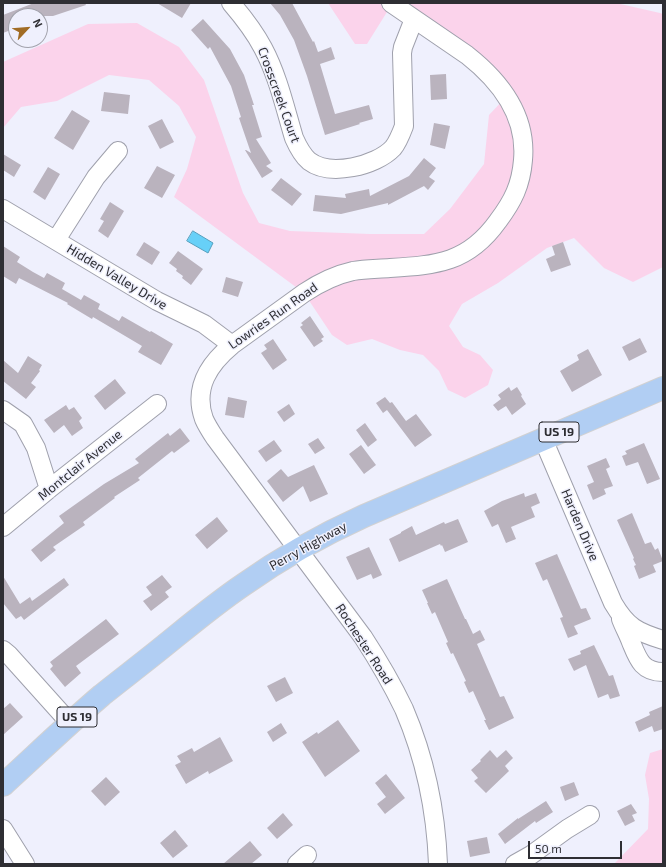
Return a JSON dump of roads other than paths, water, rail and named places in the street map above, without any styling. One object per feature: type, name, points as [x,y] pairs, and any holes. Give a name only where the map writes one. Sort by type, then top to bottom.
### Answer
[{"type":"main road","name":"Perry Highway","points":[[3,785],[102,695],[212,607],[242,585],[297,550],[364,516],[663,388]]},
{"type":"street","name":"Crosscreek Court","points":[[231,3],[249,25],[264,49],[276,78],[298,147],[309,161],[318,166],[338,169],[350,168],[373,161],[393,148],[400,137],[404,126],[402,53],[414,19]]},
{"type":"street","name":"Lowries Run Road","points":[[297,550],[215,438],[204,419],[200,399],[201,388],[209,368],[215,360],[232,345],[304,293],[328,280],[347,273],[366,269],[432,265],[445,262],[467,252],[486,236],[505,212],[517,189],[520,178],[523,157],[522,134],[512,105],[500,87],[478,63],[391,3]]},
{"type":"street","points":[[56,240],[96,177],[118,151]]},
{"type":"street","name":"Hidden Valley Drive","points":[[3,209],[157,301],[204,324],[232,345]]},
{"type":"street","name":"Montclair Avenue","points":[[3,527],[157,404]]},
{"type":"street","points":[[3,410],[23,424],[36,448],[49,489]]},
{"type":"street","name":"Harden Drive","points":[[543,439],[613,603],[634,629],[663,640]]},
{"type":"street","name":"Rochester Road","points":[[297,550],[367,643],[386,674],[404,710],[418,749],[428,788],[436,833],[438,864]]},
{"type":"street","name":"Harden Drive","points":[[618,610],[636,656],[641,663],[653,672],[663,672]]},
{"type":"street","points":[[3,650],[70,723]]},
{"type":"street","points":[[515,864],[590,815]]},
{"type":"street","points":[[3,829],[25,864]]},
{"type":"water","points":[[193,231],[213,243],[208,253],[187,241]]}]
